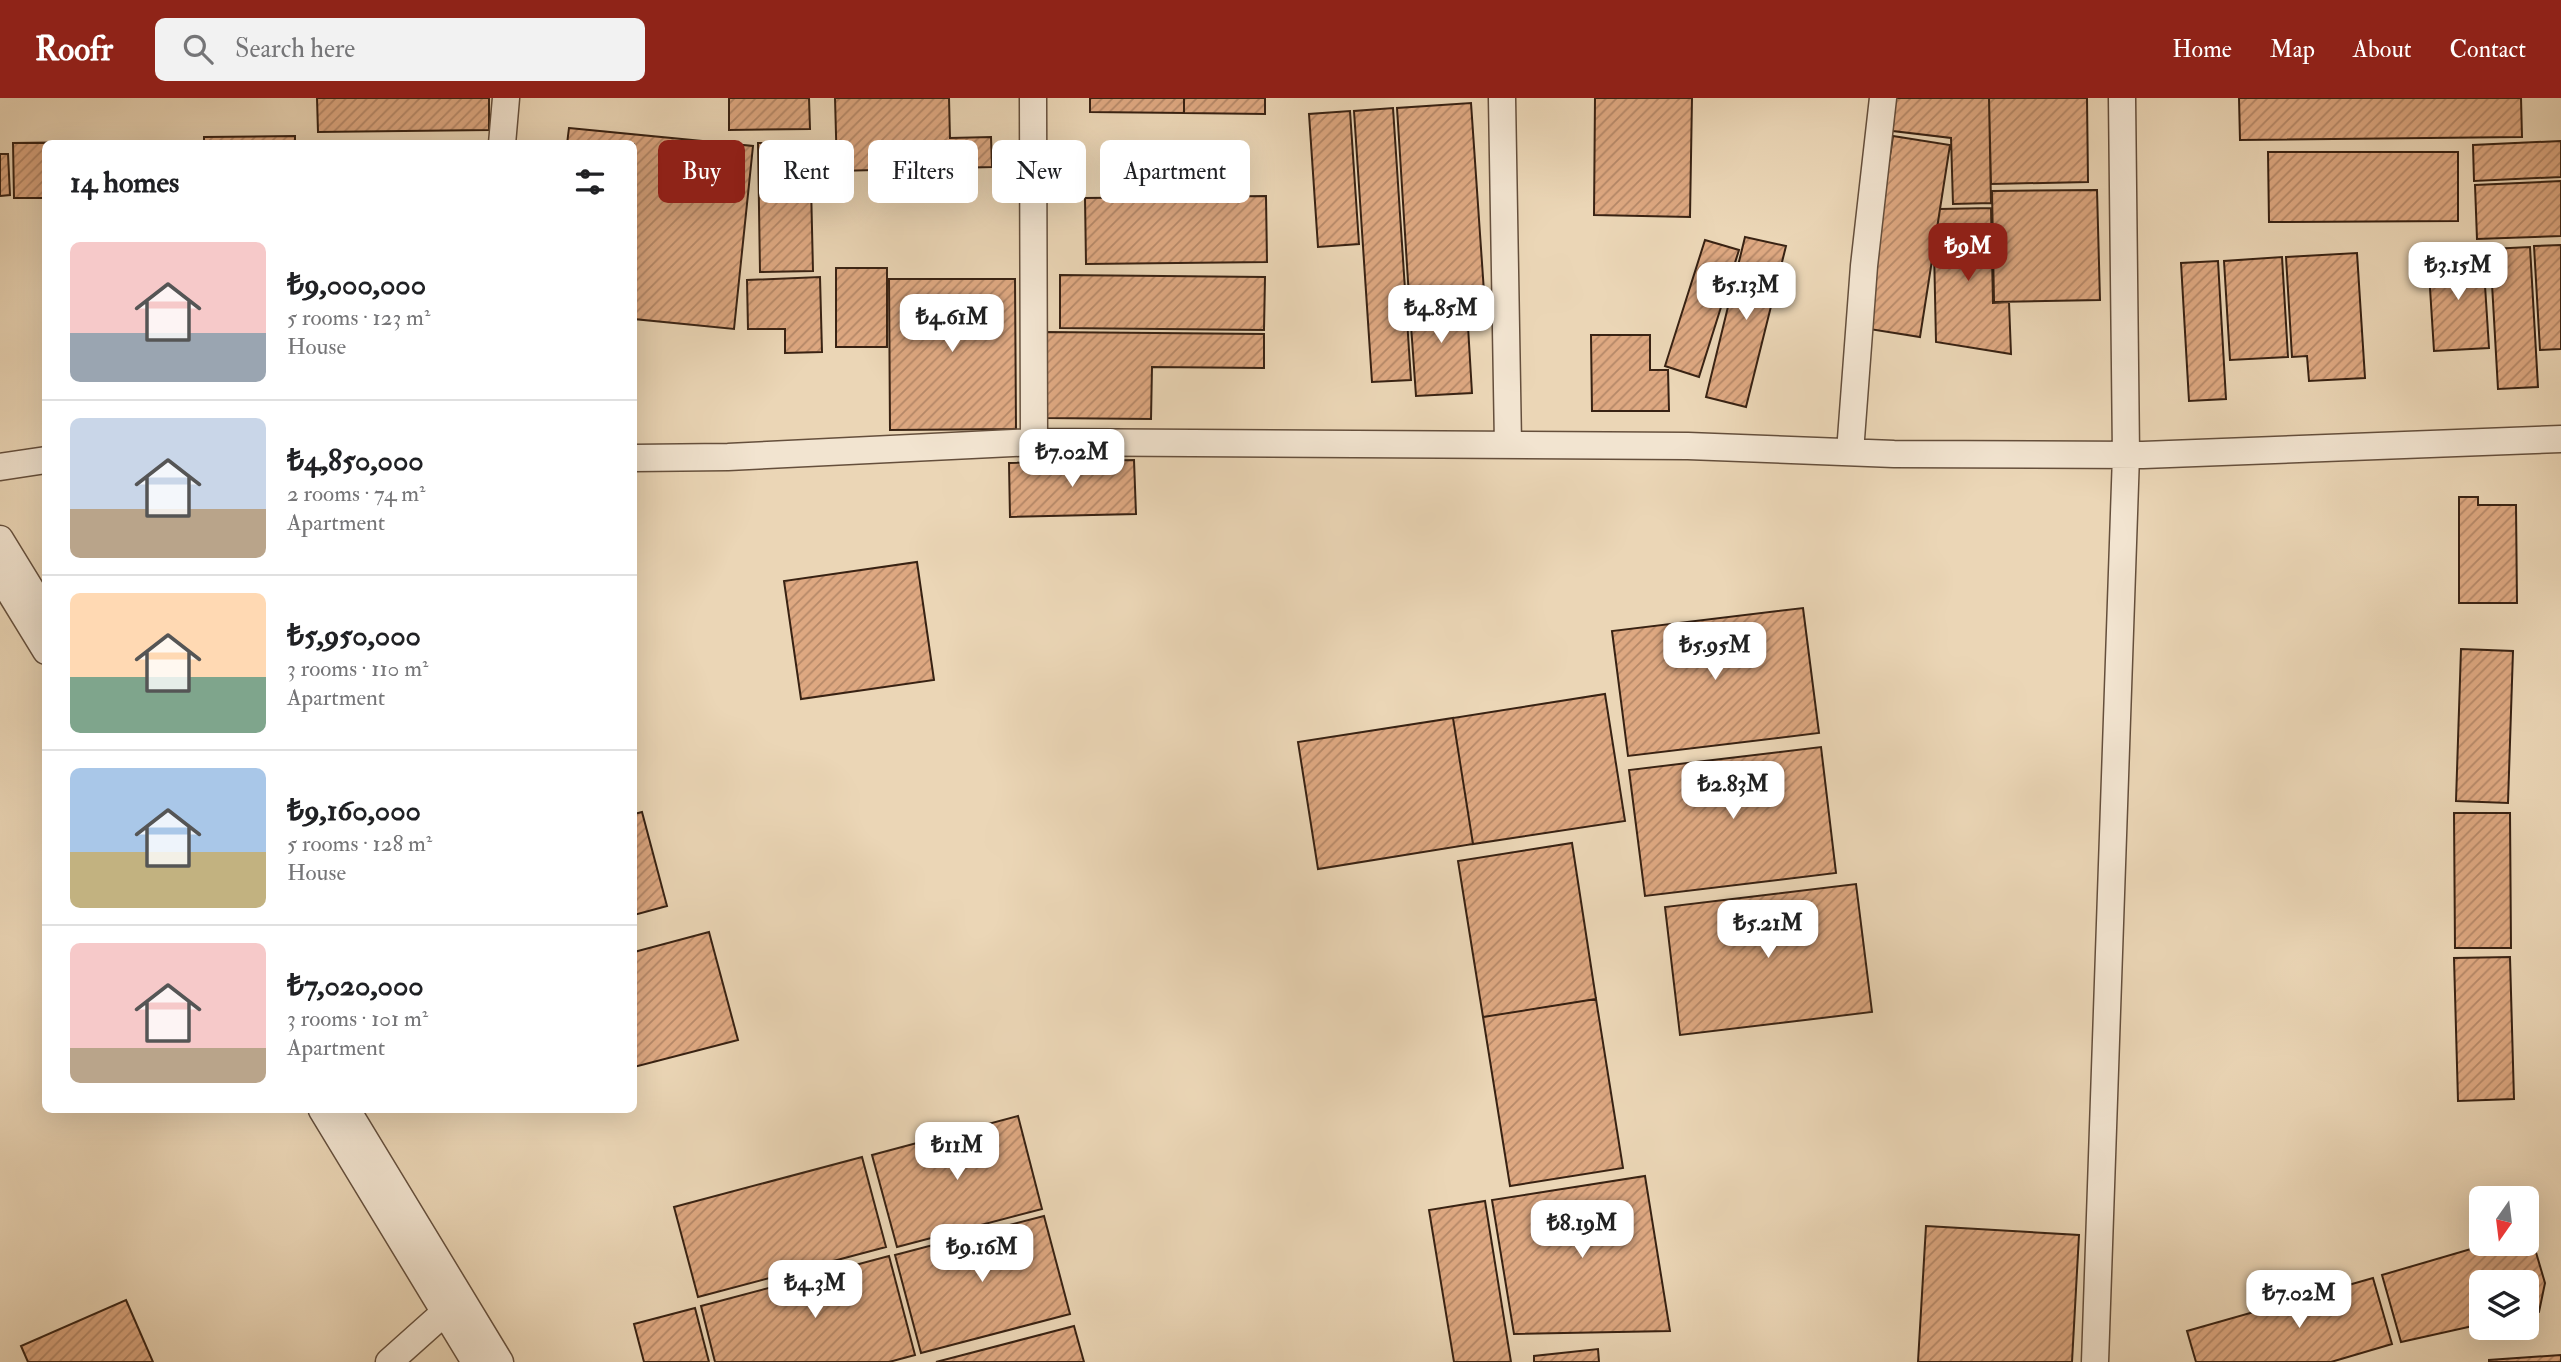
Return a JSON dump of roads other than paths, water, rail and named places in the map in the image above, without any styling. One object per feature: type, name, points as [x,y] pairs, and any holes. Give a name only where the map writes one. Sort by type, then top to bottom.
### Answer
[{"type":"street","points":[[502,140],[506,98]]},
{"type":"street","points":[[1033,98],[1034,442]]},
{"type":"street","points":[[1502,98],[1508,444]]},
{"type":"street","points":[[1850,452],[1864,266],[1883,98]]},
{"type":"street","points":[[2095,1362],[2126,455],[2122,98]]},
{"type":"street","points":[[637,458],[728,457],[1034,442],[1688,446],[1850,452],[2126,455],[2561,439]]},
{"type":"street","points":[[0,467],[42,461]]},
{"type":"street","points":[[0,539],[42,607]]},
{"type":"street","points":[[0,576],[42,644]]},
{"type":"street","points":[[324,1113],[475,1362]]},
{"type":"street","points":[[349,1113],[500,1362]]},
{"type":"street","points":[[389,1362],[445,1312]]}]
